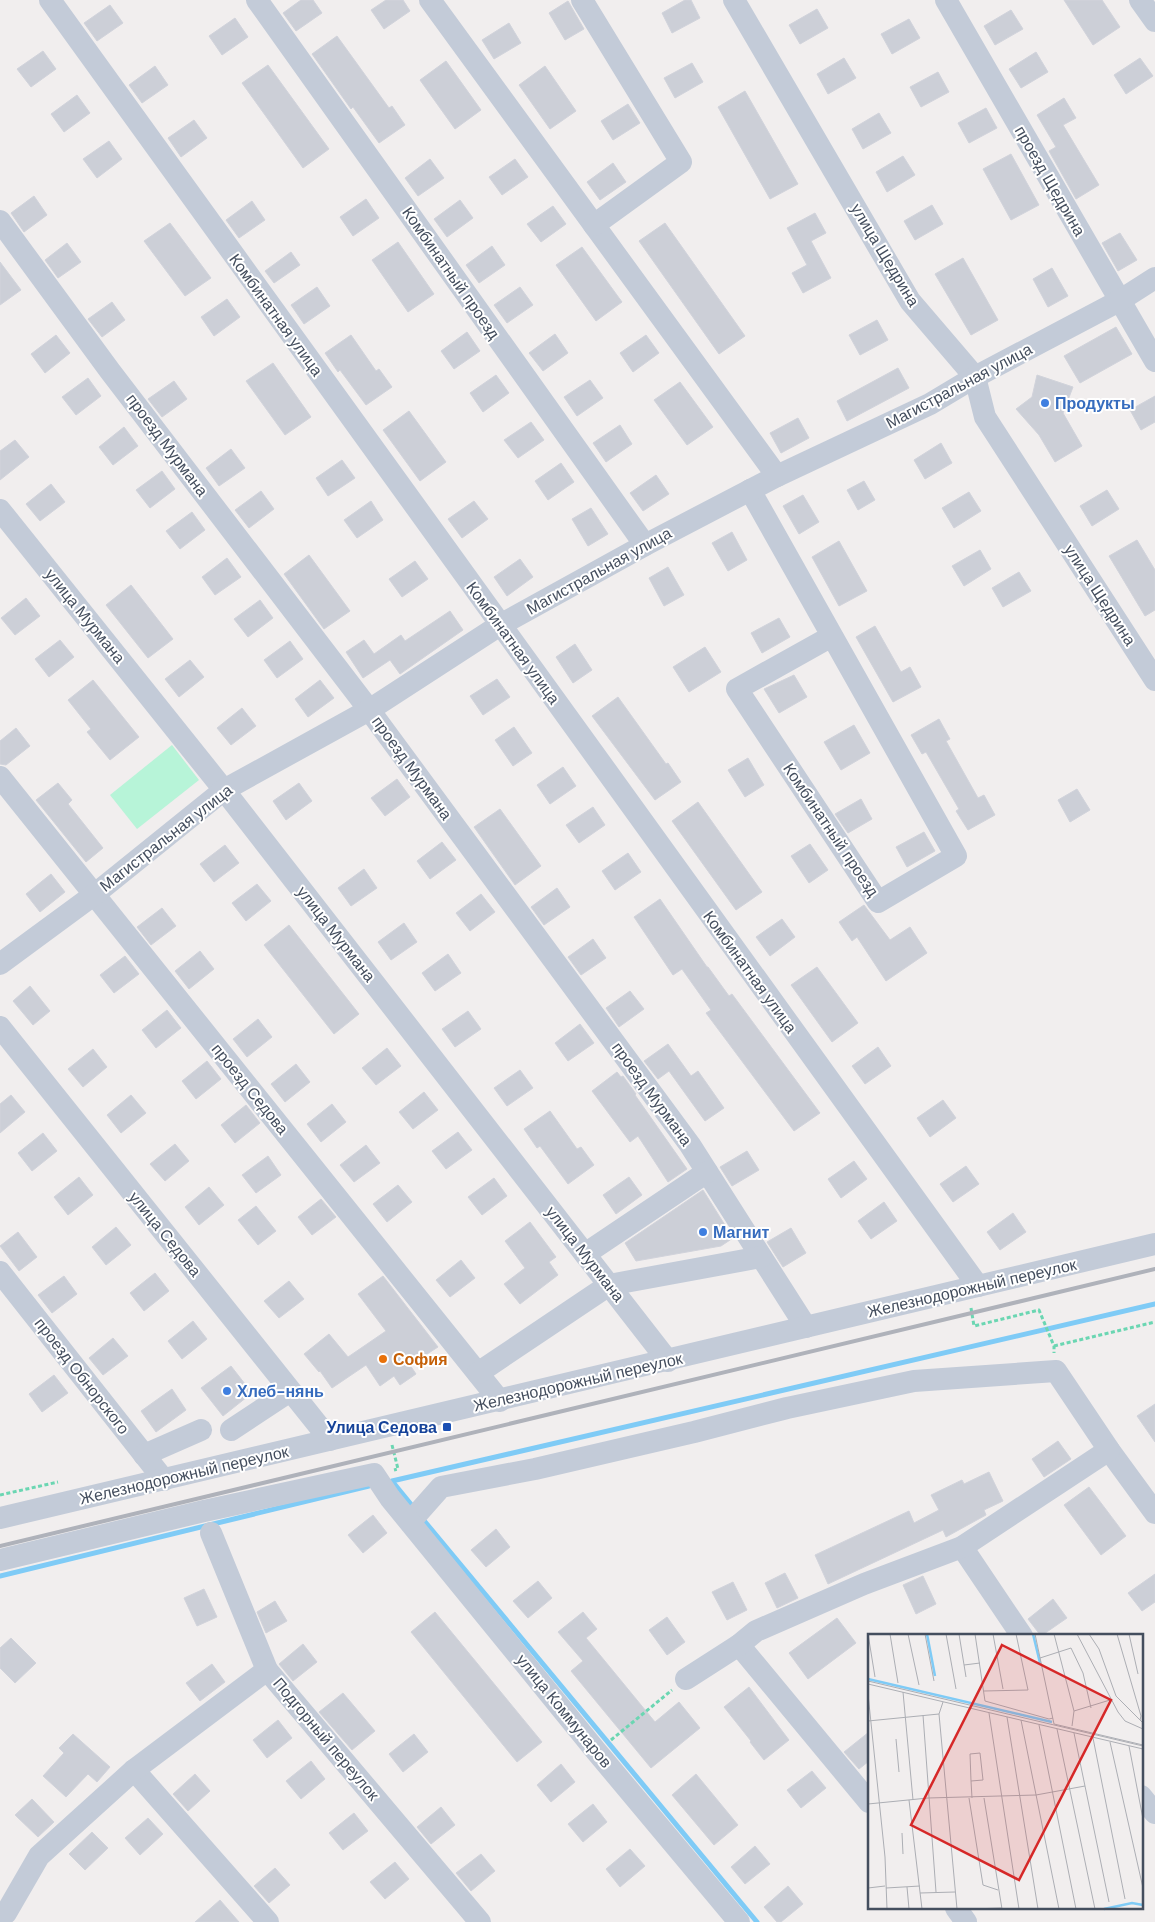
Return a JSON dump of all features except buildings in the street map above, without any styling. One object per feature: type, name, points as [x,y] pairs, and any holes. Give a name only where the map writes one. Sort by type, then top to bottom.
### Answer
[{"type":"street","name":"Комбинатная улица","points":[[50,0],[978,1286]]},
{"type":"street","name":"Комбинатный проезд","points":[[257,0],[645,545]]},
{"type":"street","points":[[430,0],[777,476]]},
{"type":"street","points":[[582,0],[681,162],[594,225]]},
{"type":"street","name":"улица Щедрина","points":[[734,0],[910,301],[975,378],[985,417],[1155,680]]},
{"type":"street","name":"проезд Щедрина","points":[[946,0],[1155,361]]},
{"type":"street","points":[[1140,0],[1155,22]]},
{"type":"street","name":"проезд Мурмана","points":[[0,221],[116,379],[369,710],[690,1145],[806,1327]]},
{"type":"street","name":"Магистральная улица","points":[[0,964],[95,894],[224,790],[369,710],[500,625],[645,545],[777,476],[930,404],[1119,301],[1155,278]]},
{"type":"street","name":"Комбинатный проезд","points":[[750,490],[956,856],[878,902],[737,689],[832,636]]},
{"type":"street","name":"улица Мурмана","points":[[0,510],[224,790],[668,1361]]},
{"type":"street","name":"проезд Седова","points":[[0,777],[500,1400]]},
{"type":"street","name":"улица Седова","points":[[0,1027],[330,1440]]},
{"type":"street","points":[[585,1254],[708,1172]]},
{"type":"street","name":"Железнодорожный переулок","points":[[0,1518],[1155,1244]]},
{"type":"street","points":[[478,1373],[609,1285],[761,1257]]},
{"type":"street","name":"проезд Обнорского","points":[[0,1272],[164,1480]]},
{"type":"street","points":[[410,1522],[441,1487],[535,1469],[788,1408],[914,1381],[1056,1371],[1109,1450],[1155,1513]]},
{"type":"street","points":[[231,1430],[290,1391]]},
{"type":"street","points":[[144,1455],[201,1430]]},
{"type":"street","points":[[686,1679],[756,1632],[864,1584],[962,1547],[1109,1450]]},
{"type":"street","name":"улица Коммунаров","points":[[0,1560],[204,1510],[374,1474],[390,1498],[596,1751],[739,1922]]},
{"type":"street","name":"Подгорный переулок","points":[[211,1533],[267,1670],[480,1922]]},
{"type":"street","points":[[962,1547],[1021,1634]]},
{"type":"street","points":[[739,1645],[868,1801]]},
{"type":"street","points":[[8,1915],[39,1856],[134,1770],[267,1670]]},
{"type":"street","points":[[134,1770],[268,1922]]},
{"type":"street","points":[[1142,1797],[1155,1813]]},
{"type":"street","points":[[957,1910],[966,1922]]},
{"type":"path","points":[[1045,1322],[1050,1337]]},
{"type":"path","points":[[1054,1346],[1155,1322]]},
{"type":"path","points":[[596,1751],[686,1679]]},
{"type":"green space","points":[[172,745],[199,780],[137,829],[110,795]]},
{"type":"waterway","points":[[414,1508],[392,1481],[1155,1304]]},
{"type":"waterway","points":[[0,1576],[369,1486]]},
{"type":"waterway","points":[[421,1517],[757,1922]]},
{"type":"railway","points":[[0,1546],[1155,1269]]},
{"type":"place","name":"Продукты","points":[[1045,403]]},
{"type":"place","name":"Магнит","points":[[703,1232]]},
{"type":"place","name":"София","points":[[383,1359]]},
{"type":"place","name":"Хлеб-нянь","points":[[227,1391]]},
{"type":"place","name":"Улица Седова","points":[[447,1427]]}]
